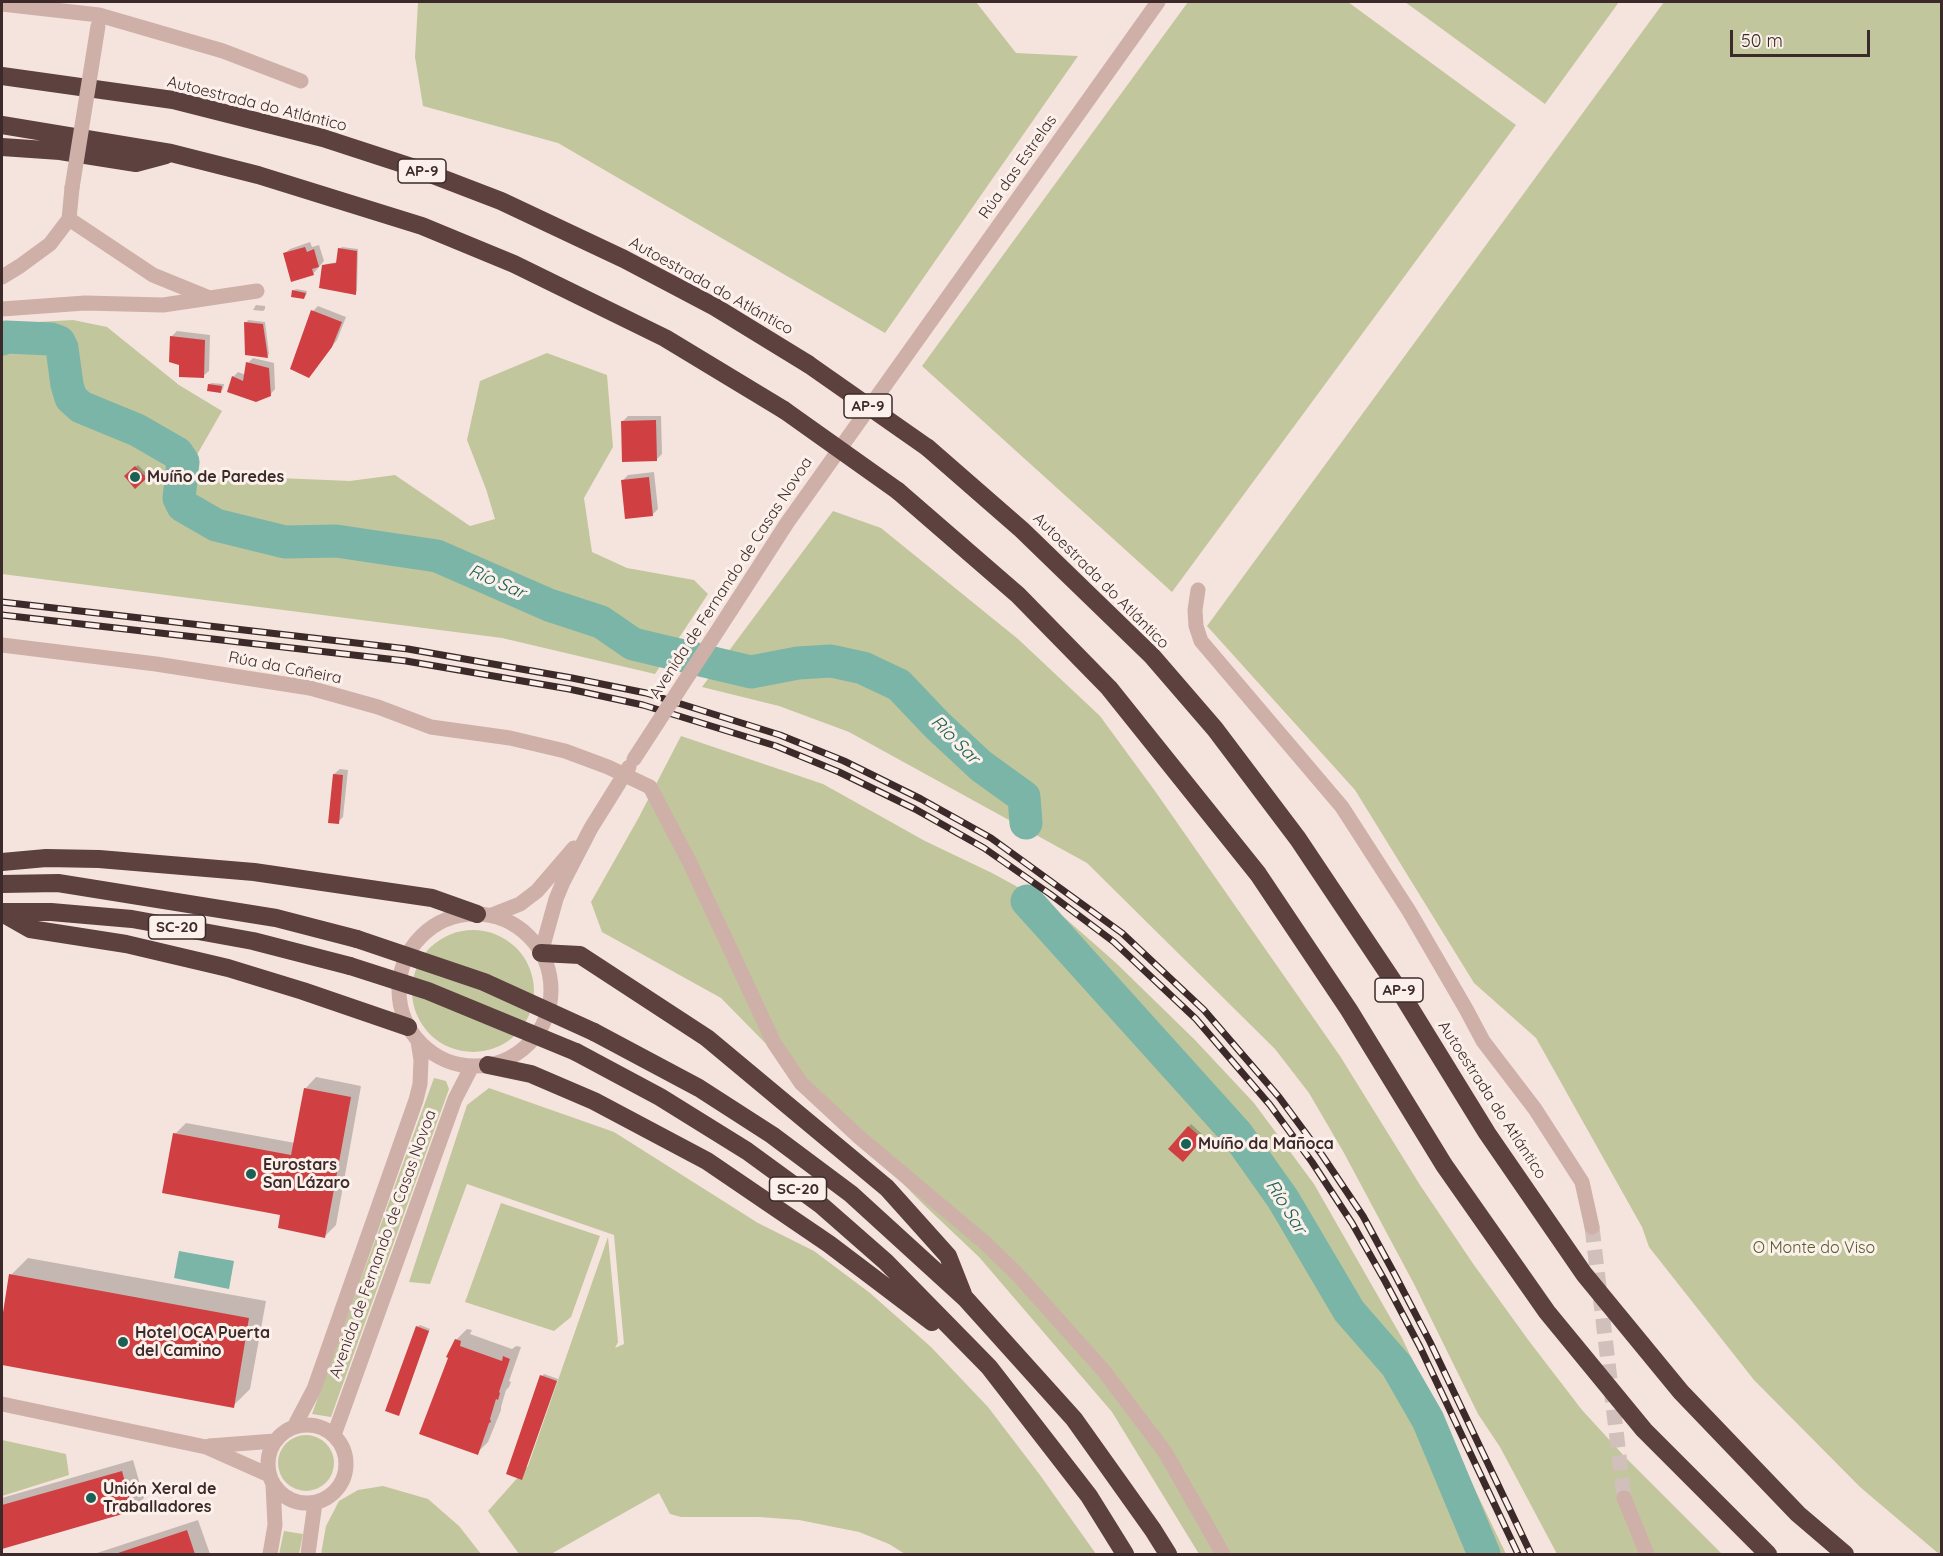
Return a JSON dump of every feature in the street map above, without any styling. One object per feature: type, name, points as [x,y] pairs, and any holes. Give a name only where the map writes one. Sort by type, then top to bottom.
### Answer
[{"type":"highway","name":"Autoestrada do Atlántico","points":[[2,76],[173,100],[323,138],[415,168],[501,201],[624,259],[715,308],[808,364],[928,448],[1022,530],[1152,656],[1215,729],[1298,839],[1399,990],[1487,1133],[1584,1274],[1681,1392],[1798,1514],[1845,1554]]},
{"type":"highway","points":[[2,124],[171,153],[258,175],[422,226],[514,264],[665,338],[784,410],[898,492],[1018,595],[1109,688],[1258,874],[1349,1010],[1444,1165],[1547,1312],[1644,1430],[1768,1554]]},
{"type":"highway","points":[[2,147],[60,151],[136,163],[171,153]]},
{"type":"highway","points":[[2,863],[46,858],[254,872],[432,898],[485,914]]},
{"type":"highway","points":[[2,863],[58,883]]},
{"type":"highway","name":"SC-20","points":[[2,884],[58,883],[276,918],[357,939],[484,982],[594,1032],[699,1088],[772,1135],[851,1194],[965,1298],[1074,1419],[1168,1554]]},
{"type":"highway","points":[[2,912],[30,929],[126,944],[228,968],[303,991],[413,1034]]},
{"type":"highway","name":"SC-20","points":[[2,912],[51,912],[132,919],[253,941],[350,966],[428,991],[576,1052],[660,1097],[738,1145],[820,1205],[886,1262],[989,1367],[1089,1496],[1125,1554]]},
{"type":"highway","points":[[541,953],[580,955],[707,1038],[886,1188],[948,1256],[965,1298]]},
{"type":"highway","points":[[480,1066],[531,1074],[594,1101],[707,1161],[829,1244],[989,1367]]},
{"type":"street","name":"Rúa das Estrelas","points":[[909,353],[1158,2]]},
{"type":"street","points":[[2,4],[98,21],[223,51],[301,81]]},
{"type":"street","points":[[2,277],[50,244],[69,219],[98,21]]},
{"type":"street","points":[[69,219],[153,275],[210,298]]},
{"type":"street","points":[[2,309],[84,303],[163,305],[257,291]]},
{"type":"street","name":"Avenida de Fernando de Casas Novoa","points":[[541,953],[556,899],[591,828],[624,774],[787,523],[909,353]]},
{"type":"street","points":[[1198,590],[1195,610],[1196,626],[1201,641],[1342,807],[1409,911],[1483,1041],[1535,1109],[1582,1182],[1592,1227]]},
{"type":"street","name":"Rúa da Cañeira","points":[[2,645],[156,664],[309,688],[378,707],[431,727],[510,738],[565,751],[624,774],[650,787],[690,863],[774,1042],[801,1083],[859,1137],[984,1242],[1017,1274],[1096,1361],[1165,1452],[1223,1554]]},
{"type":"street","name":"Avenida de Fernando de Casas Novoa","points":[[294,1427],[314,1389],[420,1084],[421,1060],[413,1034],[400,1005],[399,982],[405,960],[417,941],[434,926],[454,916],[485,914],[520,904],[537,891],[591,828]]},
{"type":"street","points":[[413,1034],[434,1054],[452,1063],[480,1066],[512,1057],[532,1041],[546,1020],[551,995],[549,969],[541,953],[525,932],[510,922],[485,914]]},
{"type":"street","name":"Avenida de Fernando de Casas Novoa","points":[[334,1435],[455,1099],[480,1066]]},
{"type":"street","points":[[2,1404],[206,1447],[271,1480],[281,1495],[303,1504],[315,1503],[328,1498],[338,1489],[344,1477],[346,1456],[334,1435],[325,1429],[305,1425],[294,1427],[283,1432],[269,1452],[267,1463],[271,1480],[275,1525],[270,1554]]},
{"type":"street","points":[[206,1447],[275,1441]]},
{"type":"street","points":[[1624,1498],[1647,1554]]},
{"type":"street","points":[[308,1554],[315,1503]]},
{"type":"green space","points":[[418,2],[976,2],[1016,53],[1078,56],[885,333],[558,143],[423,106],[415,57]]},
{"type":"green space","points":[[1188,2],[1348,2],[1516,125],[1172,592],[922,366]]},
{"type":"green space","points":[[1405,2],[1619,2],[1545,104]]},
{"type":"green space","name":"O Monte do Viso","points":[[1664,2],[1941,2],[1941,1554],[1860,1487],[1754,1380],[1649,1247],[1642,1227],[1536,1038],[1474,983],[1355,790],[1207,626]]},
{"type":"green space","points":[[73,320],[107,327],[179,385],[222,411],[186,474],[350,481],[395,475],[470,526],[495,519],[467,440],[480,381],[547,353],[607,375],[613,447],[584,498],[592,552],[627,568],[694,580],[708,594],[655,674],[502,638],[2,574],[2,324]]},
{"type":"green space","points":[[833,511],[881,528],[1018,639],[1100,716],[1340,1056],[1420,1185],[1529,1341],[1582,1410],[1626,1458],[1722,1554],[1557,1554],[1500,1447],[1478,1414],[1414,1284],[1309,1093],[1275,1049],[1087,863],[849,732],[779,706],[702,687]]},
{"type":"green space","points":[[681,736],[823,784],[925,841],[992,873],[1049,904],[1115,962],[1195,1040],[1254,1103],[1314,1184],[1402,1338],[1506,1554],[1199,1554],[1112,1412],[979,1257],[922,1203],[721,998],[602,932],[591,902]]},
{"type":"green space","points":[[473,930],[496,935],[507,940],[516,948],[524,957],[529,968],[534,991],[529,1014],[524,1025],[516,1034],[507,1042],[496,1047],[473,1052],[450,1047],[439,1042],[430,1034],[422,1025],[417,1014],[412,991],[417,968],[422,957],[430,948],[439,940],[450,935]]},
{"type":"green space","points":[[434,1078],[446,1081],[449,1089],[331,1417],[312,1414]]},
{"type":"green space","points":[[489,1088],[614,1132],[758,1223],[814,1251],[870,1293],[931,1347],[988,1407],[1096,1554],[905,1554],[889,1544],[859,1532],[799,1520],[759,1517],[681,1517],[670,1514],[659,1493],[551,1554],[519,1554],[488,1511],[528,1466],[608,1237],[618,1342],[615,1348],[624,1344],[614,1235],[467,1184],[430,1284],[409,1282],[467,1105]]},
{"type":"green space","points":[[501,1203],[600,1236],[571,1317],[554,1331],[465,1302]]},
{"type":"green space","points":[[300,1435],[312,1435],[322,1439],[330,1447],[334,1463],[330,1479],[322,1487],[312,1491],[300,1491],[290,1487],[282,1479],[278,1469],[278,1457],[282,1447],[290,1439]]},
{"type":"green space","points":[[2,1440],[66,1454],[69,1475],[2,1496]]},
{"type":"green space","points":[[383,1486],[428,1499],[459,1526],[481,1554],[321,1554],[326,1526],[339,1501],[358,1490]]},
{"type":"green space","points":[[284,1531],[303,1534],[299,1554],[279,1554]]},
{"type":"water","points":[[179,1251],[234,1261],[229,1289],[174,1278]]},
{"type":"building","points":[[305,247],[307,252],[314,249],[319,267],[312,269],[314,275],[291,282],[283,253]]},
{"type":"building","points":[[338,248],[357,251],[356,295],[319,288],[322,265],[336,263]]},
{"type":"building","points":[[292,290],[306,293],[304,299],[291,297]]},
{"type":"building","points":[[311,310],[342,322],[332,347],[309,378],[290,369]]},
{"type":"building","points":[[244,322],[263,324],[268,358],[245,355]]},
{"type":"building","points":[[170,336],[205,340],[204,378],[179,377],[179,365],[169,362]]},
{"type":"building","points":[[246,362],[269,368],[271,396],[256,402],[227,392],[232,376],[243,381]]},
{"type":"building","points":[[208,384],[222,386],[221,393],[207,391]]},
{"type":"building","points":[[656,420],[657,461],[622,462],[621,421]]},
{"type":"building","name":"Muíño de Paredes","points":[[135,466],[147,478],[135,489],[124,476]]},
{"type":"building","points":[[649,477],[653,516],[625,519],[621,480]]},
{"type":"building","points":[[333,774],[343,775],[339,824],[328,823]]},
{"type":"building","name":"Eurostars San Lázaro","points":[[304,1088],[351,1097],[325,1238],[278,1228],[280,1215],[162,1193],[173,1133],[291,1155]]},
{"type":"building","name":"Muíño da Mañoca","points":[[1188,1126],[1203,1139],[1183,1162],[1168,1149]]},
{"type":"building","name":"Hotel OCA Puerta del Camino","points":[[9,1274],[249,1318],[234,1408],[2,1365],[2,1319]]},
{"type":"building","points":[[416,1326],[429,1331],[399,1416],[385,1411]]},
{"type":"building","points":[[455,1339],[461,1341],[460,1346],[502,1361],[503,1356],[510,1359],[498,1400],[496,1399],[491,1422],[478,1455],[419,1434],[448,1358],[446,1357]]},
{"type":"building","points":[[540,1375],[557,1381],[522,1480],[506,1474]]},
{"type":"building","points":[[122,1471],[133,1511],[2,1549],[2,1505]]},
{"type":"building","points":[[187,1530],[195,1554],[115,1554]]},
{"type":"waterway","name":"Río Sar","points":[[2,339],[6,337],[51,339],[59,342],[71,398],[81,407],[137,430],[177,453],[183,462],[179,498],[183,506],[216,525],[285,542],[336,541],[437,556],[549,605],[601,622],[633,644],[751,672],[798,663],[831,661],[863,668],[899,685],[981,766],[1024,797],[1026,823]]},
{"type":"waterway","name":"Río Sar","points":[[1027,901],[1237,1134],[1283,1199],[1349,1311],[1397,1366],[1428,1420],[1484,1554]]},
{"type":"tunnel","points":[[1592,1227],[1624,1498]]},
{"type":"railway","points":[[2,602],[408,649],[646,693],[780,735],[844,761],[921,799],[991,838],[1122,933],[1204,1010],[1279,1097],[1363,1216],[1430,1342],[1531,1554]]},
{"type":"railway","points":[[2,615],[406,661],[569,689],[643,705],[776,746],[839,772],[915,809],[984,848],[1114,942],[1196,1019],[1270,1105],[1312,1162],[1352,1223],[1385,1281],[1420,1347],[1518,1554]]},
{"type":"place","name":"Muíño de Paredes","points":[[135,477]]},
{"type":"place","name":"Muíño da Mañoca","points":[[1186,1144]]},
{"type":"place","name":"Eurostars San Lázaro","points":[[251,1174]]},
{"type":"place","name":"Hotel OCA Puerta del Camino","points":[[123,1342]]},
{"type":"place","name":"Unión Xeral de Traballadores","points":[[91,1498]]}]
